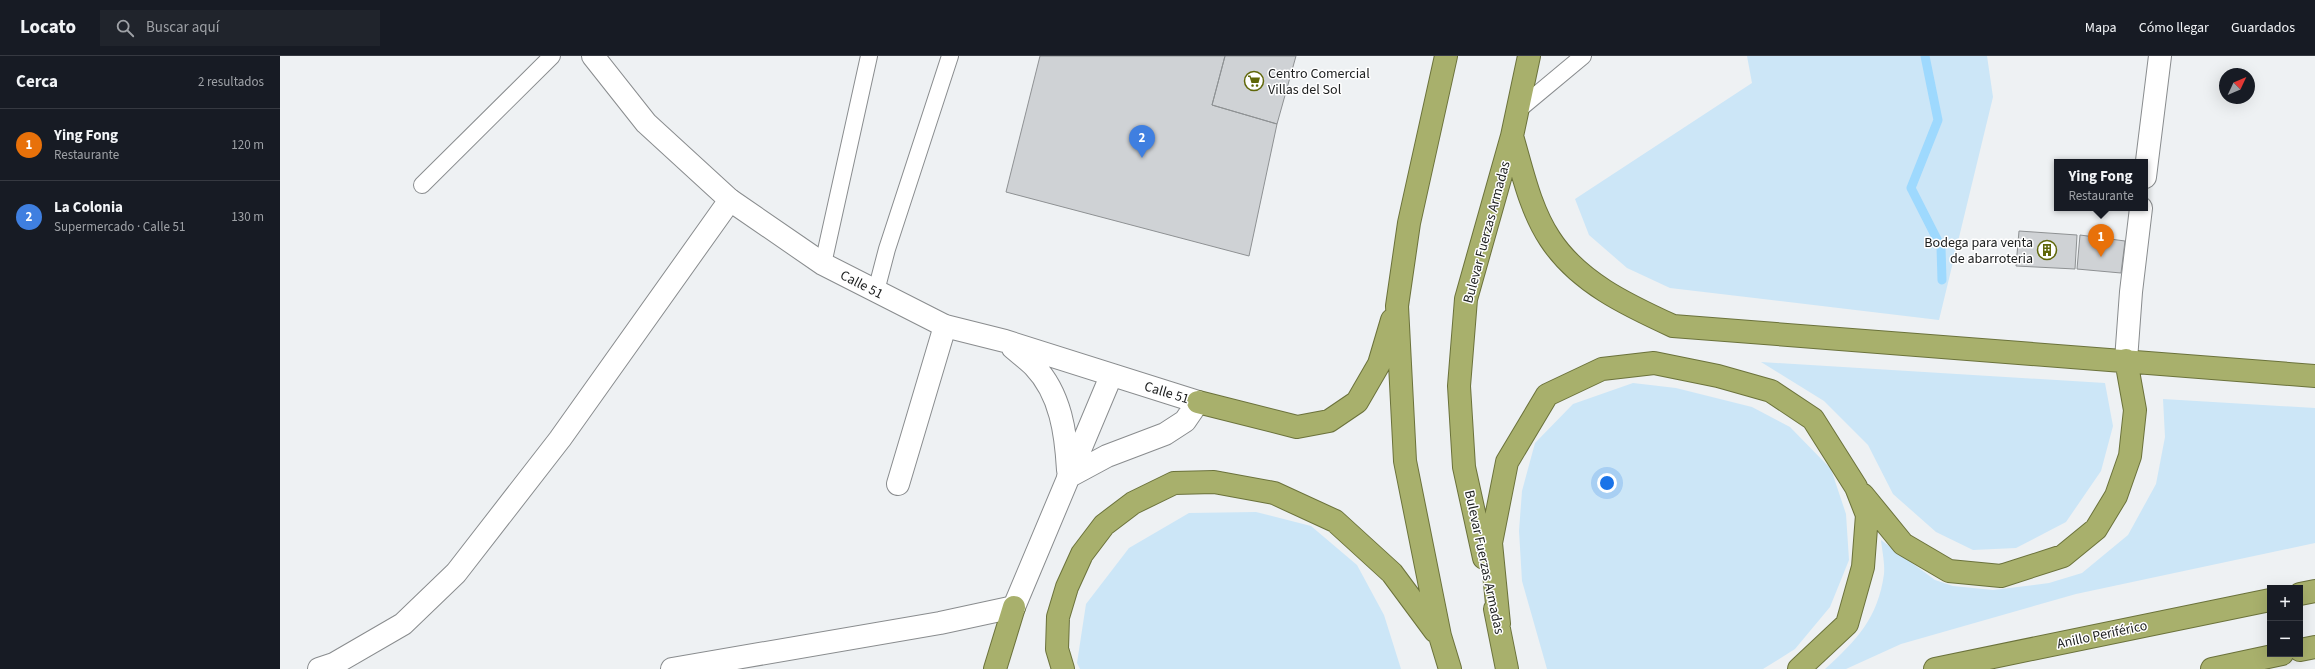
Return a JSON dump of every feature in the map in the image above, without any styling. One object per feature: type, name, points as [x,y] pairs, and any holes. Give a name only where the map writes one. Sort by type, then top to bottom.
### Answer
[{"type":"highway","points":[[1198,402],[1297,427],[1329,420],[1357,402],[1379,364],[1397,306],[1409,223],[1446,56]]},
{"type":"highway","name":"Bulevar Fuerzas Armadas","points":[[1508,669],[1464,467],[1459,386],[1466,299],[1512,136],[1529,56]]},
{"type":"highway","points":[[1512,136],[1532,202],[1550,239],[1586,277],[1622,303],[1673,326],[2126,360],[2315,376]]},
{"type":"highway","points":[[1397,306],[1405,461],[1440,636],[1450,669]]},
{"type":"highway","points":[[1499,624],[1491,543],[1507,462],[1547,395],[1602,369],[1654,363],[1718,376],[1771,391],[1813,419],[1856,487],[1903,544],[1948,571],[2001,576],[2063,556],[2096,529],[2116,496],[2130,456],[2135,410],[2126,360]]},
{"type":"highway","points":[[1063,669],[1057,649],[1058,617],[1067,587],[1082,554],[1104,525],[1133,503],[1174,483],[1214,482],[1274,493],[1335,521],[1392,573],[1440,636]]},
{"type":"highway","points":[[1799,669],[1847,624],[1864,568],[1867,515],[1856,487]]},
{"type":"highway","points":[[2303,593],[2315,591]]},
{"type":"highway","name":"Anillo Periférico","points":[[1935,669],[2267,601]]},
{"type":"highway","points":[[994,669],[1014,607]]},
{"type":"highway","points":[[1004,669],[1014,607]]},
{"type":"highway","points":[[2303,649],[2315,647]]},
{"type":"highway","points":[[2212,669],[2268,657]]},
{"type":"street","name":"Calle 51","points":[[593,56],[646,123],[730,200],[823,264],[945,326],[1005,341],[1111,376],[1198,402]]},
{"type":"street","points":[[2147,159],[2160,56]]},
{"type":"street","points":[[319,669],[334,664],[403,624],[456,573],[560,439],[730,200]]},
{"type":"street","points":[[2126,360],[2131,292],[2141,211]]},
{"type":"street","points":[[898,484],[945,326]]},
{"type":"street","points":[[1005,341],[1035,367],[1056,401],[1066,439],[1068,477]]},
{"type":"street","points":[[672,669],[940,622],[1014,607],[1111,376]]},
{"type":"street","points":[[1068,477],[1107,456],[1165,434],[1185,421],[1198,402]]},
{"type":"lane","points":[[422,185],[552,56]]},
{"type":"lane","points":[[823,264],[869,56]]},
{"type":"lane","points":[[876,291],[887,249],[950,56]]},
{"type":"lane","points":[[1517,111],[1583,56]]},
{"type":"shaded area","points":[[1747,56],[1987,56],[1993,97],[1939,320],[1670,288],[1627,268],[1589,235],[1575,199],[1752,83]]},
{"type":"shaded area","points":[[1761,362],[2105,383],[2113,426],[2101,471],[2066,522],[2016,548],[1973,550],[1936,532],[1893,494],[1868,445],[1824,401]]},
{"type":"shaded area","points":[[1633,383],[1676,388],[1752,407],[1790,427],[1831,469],[1846,514],[1849,560],[1830,607],[1795,649],[1763,669],[1547,669],[1522,581],[1519,531],[1522,491],[1535,443],[1573,404]]},
{"type":"shaded area","points":[[2163,399],[2315,408],[2315,543],[2076,594],[1901,644],[1846,669],[1825,669],[1856,638],[1871,616],[1877,603],[1884,574],[1881,540],[1935,580],[1953,586],[1993,590],[2049,583],[2082,573],[2128,535],[2156,484],[2165,437]]},
{"type":"shaded area","points":[[1256,512],[1311,526],[1357,565],[1384,615],[1401,669],[1080,669],[1077,663],[1086,604],[1129,548],[1189,513]]},
{"type":"building","points":[[1040,56],[1225,56],[1212,105],[1277,124],[1249,256],[1006,192]]},
{"type":"building","name":"Centro Comercial Villas del Sol","points":[[1225,56],[1296,56],[1277,124],[1212,105]]},
{"type":"building","name":"Bodega para venta de abarroteria","points":[[2019,231],[2077,235],[2075,269],[2016,266]]},
{"type":"building","points":[[2080,235],[2125,241],[2121,273],[2077,269]]},
{"type":"waterway","points":[[1925,56],[1938,120],[1911,188],[1941,247],[1942,280]]},
{"type":"place","name":"Centro Comercial Villas del Sol","points":[[1254,81]]},
{"type":"place","name":"La Colonia","points":[[1142,158]]},
{"type":"place","name":"Bodega para venta de abarroteria","points":[[2047,250]]},
{"type":"place","name":"Ying Fong","points":[[2101,257]]}]
